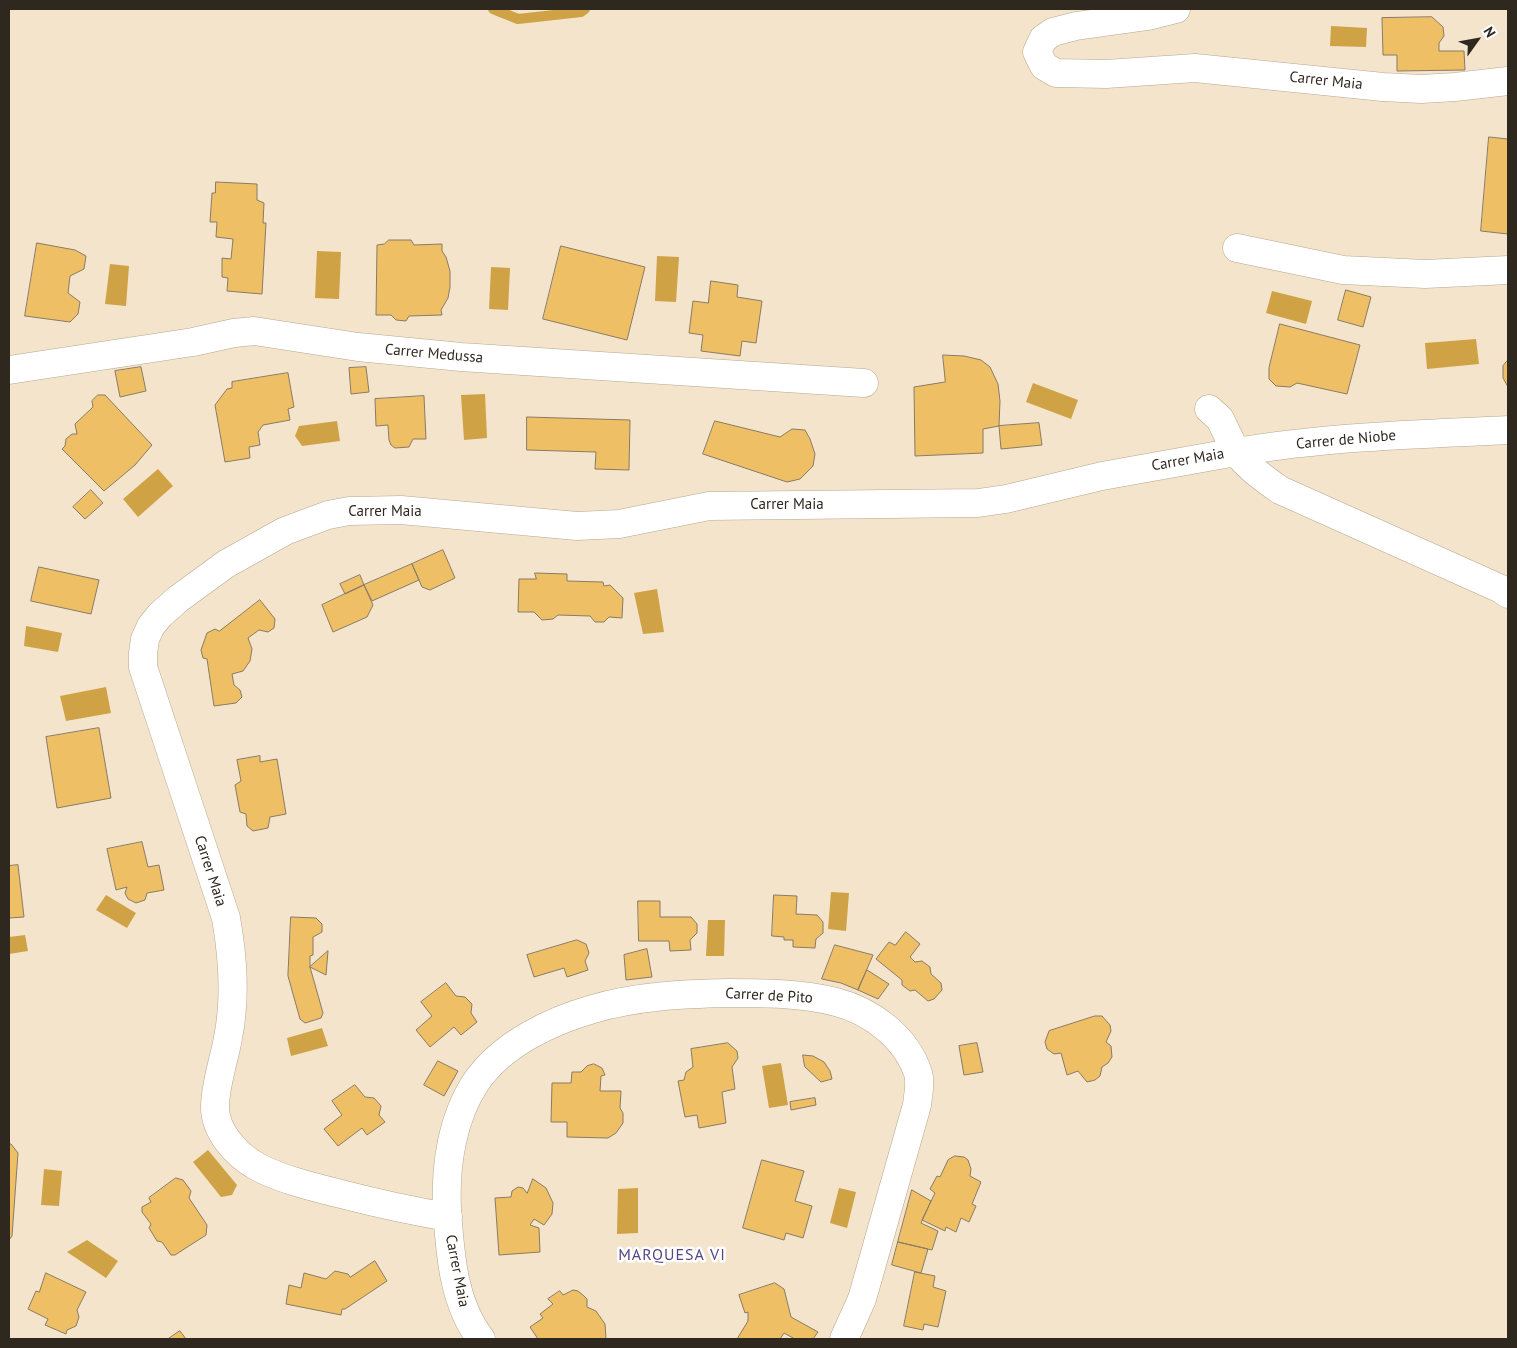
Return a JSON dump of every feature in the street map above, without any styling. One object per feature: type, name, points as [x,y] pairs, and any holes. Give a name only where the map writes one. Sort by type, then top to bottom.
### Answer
[{"type":"street","name":"Carrer Maia","points":[[1176,9],[1148,16],[1076,26],[1053,32],[1042,39],[1037,52],[1044,66],[1056,73],[1106,74],[1196,68],[1421,89],[1508,81]]},
{"type":"street","points":[[1237,248],[1343,270],[1425,274],[1508,270]]},
{"type":"street","name":"Carrer Medussa","points":[[9,370],[254,331],[358,347],[461,357],[864,383]]},
{"type":"street","points":[[1209,409],[1220,419],[1236,452]]},
{"type":"street","name":"Carrer de Niobe","points":[[1236,452],[1269,446],[1365,437],[1508,430]]},
{"type":"street","name":"Carrer Maia","points":[[481,1339],[469,1322],[461,1305],[453,1263],[448,1217],[388,1206],[319,1189],[285,1178],[258,1167],[240,1154],[221,1130],[215,1106],[232,1013],[233,965],[230,942],[226,918],[143,667],[143,653],[145,639],[151,626],[160,615],[178,599],[226,564],[262,543],[308,522],[349,510],[402,510],[577,526],[619,524],[691,508],[724,505],[978,503],[1006,499],[1102,476],[1236,452],[1258,475],[1280,490],[1501,589],[1508,594]]},
{"type":"street","name":"Carrer de Pito","points":[[448,1217],[446,1171],[465,1100],[477,1081],[496,1060],[523,1040],[548,1026],[591,1010],[642,999],[707,994],[776,993],[808,996],[837,1002],[859,1010],[895,1035],[909,1054],[918,1074],[919,1089],[917,1105],[862,1299],[844,1339]]},
{"type":"shaded area","points":[[1331,26],[1367,28],[1366,47],[1330,46]]},
{"type":"shaded area","points":[[317,251],[341,252],[339,299],[315,298]]},
{"type":"shaded area","points":[[657,256],[679,257],[676,302],[655,301]]},
{"type":"shaded area","points":[[110,264],[129,266],[126,306],[105,304]]},
{"type":"shaded area","points":[[491,267],[510,268],[508,310],[489,309]]},
{"type":"shaded area","points":[[1272,291],[1312,301],[1306,324],[1266,313]]},
{"type":"shaded area","points":[[1476,339],[1479,364],[1427,369],[1425,343]]},
{"type":"shaded area","points":[[1033,383],[1078,400],[1071,419],[1026,402]]},
{"type":"shaded area","points":[[485,394],[487,438],[464,440],[461,395]]},
{"type":"shaded area","points":[[337,421],[340,441],[302,446],[295,436],[299,426]]},
{"type":"shaded area","points":[[158,469],[173,486],[138,517],[123,499]]},
{"type":"shaded area","points":[[657,589],[664,632],[643,634],[634,593]]},
{"type":"shaded area","points":[[26,626],[62,633],[58,652],[24,646]]},
{"type":"shaded area","points":[[106,687],[111,713],[66,721],[60,696]]},
{"type":"shaded area","points":[[831,892],[849,893],[846,931],[828,929]]},
{"type":"shaded area","points":[[106,895],[136,913],[127,928],[96,910]]},
{"type":"shaded area","points":[[708,920],[725,920],[724,956],[706,956]]},
{"type":"shaded area","points":[[25,935],[28,951],[9,954],[9,937]]},
{"type":"shaded area","points":[[322,1028],[328,1046],[291,1056],[287,1038]]},
{"type":"shaded area","points":[[781,1063],[788,1105],[769,1108],[762,1066]]},
{"type":"shaded area","points":[[208,1150],[237,1185],[232,1195],[221,1197],[193,1162]]},
{"type":"shaded area","points":[[44,1169],[62,1171],[59,1206],[41,1205]]},
{"type":"shaded area","points":[[638,1188],[638,1233],[617,1234],[618,1189]]},
{"type":"shaded area","points":[[839,1188],[856,1192],[847,1228],[830,1223]]},
{"type":"shaded area","points":[[87,1240],[118,1261],[106,1278],[67,1252]]},
{"type":"building","points":[[1432,17],[1443,27],[1444,36],[1439,43],[1439,51],[1464,51],[1465,70],[1397,71],[1397,55],[1383,55],[1382,18]]},
{"type":"building","points":[[1489,137],[1508,139],[1508,234],[1481,231]]},
{"type":"building","points":[[216,182],[257,184],[257,200],[264,203],[263,223],[266,223],[262,294],[227,291],[228,278],[222,277],[222,258],[231,259],[233,239],[216,237],[217,222],[210,222],[212,193],[215,193]]},
{"type":"building","points":[[389,240],[411,240],[414,245],[442,244],[442,251],[450,271],[450,287],[448,298],[441,310],[442,315],[409,316],[406,321],[396,320],[391,315],[376,315],[377,245],[384,244]]},
{"type":"building","points":[[37,243],[75,250],[86,256],[84,269],[70,276],[68,293],[80,302],[78,314],[70,322],[25,316]]},
{"type":"building","points":[[561,246],[645,267],[627,340],[543,319]]},
{"type":"building","points":[[711,281],[738,285],[737,297],[762,301],[756,343],[742,341],[740,356],[701,351],[703,335],[689,333],[693,301],[708,303]]},
{"type":"building","points":[[1346,290],[1371,297],[1363,327],[1338,320]]},
{"type":"building","points":[[1280,324],[1360,345],[1347,394],[1297,383],[1290,387],[1276,386],[1269,379],[1269,368]]},
{"type":"building","points":[[943,355],[964,356],[981,360],[990,367],[998,384],[1000,401],[999,426],[983,429],[983,453],[915,456],[914,387],[945,382]]},
{"type":"building","points":[[1508,360],[1508,387],[1503,378],[1503,366]]},
{"type":"building","points":[[141,367],[146,391],[120,397],[115,371]]},
{"type":"building","points":[[366,367],[369,392],[351,394],[349,368]]},
{"type":"building","points":[[288,373],[294,407],[288,409],[290,420],[263,425],[258,432],[260,445],[249,447],[250,458],[225,462],[215,405],[227,389],[232,388],[232,382]]},
{"type":"building","points":[[98,395],[105,395],[152,445],[135,465],[104,491],[62,449],[65,446],[66,439],[72,434],[77,434],[75,424],[93,407],[92,401]]},
{"type":"building","points":[[424,396],[426,439],[413,439],[409,447],[395,448],[389,440],[388,425],[376,426],[375,399]]},
{"type":"building","points":[[527,417],[630,420],[629,470],[595,469],[596,452],[527,450]]},
{"type":"building","points":[[715,421],[780,437],[792,429],[805,430],[815,454],[813,466],[800,479],[787,482],[703,454]]},
{"type":"building","points":[[1039,423],[1042,445],[1001,449],[999,426]]},
{"type":"building","points":[[91,490],[103,503],[85,519],[73,507]]},
{"type":"building","points":[[443,550],[455,578],[430,590],[422,587],[412,564]]},
{"type":"building","points":[[412,564],[419,580],[372,601],[364,585]]},
{"type":"building","points":[[39,567],[99,580],[91,614],[31,601]]},
{"type":"building","points":[[535,573],[567,574],[567,581],[603,582],[604,586],[610,585],[623,598],[622,618],[609,617],[604,622],[595,622],[590,616],[558,615],[553,619],[542,620],[534,612],[518,612],[519,579],[536,579]]},
{"type":"building","points":[[360,575],[364,585],[345,594],[340,584]]},
{"type":"building","points":[[364,585],[373,605],[367,617],[333,632],[322,605]]},
{"type":"building","points":[[260,600],[275,619],[274,628],[268,632],[259,630],[248,638],[252,649],[250,661],[243,671],[232,674],[234,685],[240,690],[242,697],[236,703],[214,706],[207,659],[203,658],[201,650],[207,633],[215,629],[219,631]]},
{"type":"building","points":[[99,728],[111,798],[57,808],[46,737]]},
{"type":"building","points":[[260,756],[260,762],[277,759],[286,814],[270,817],[268,828],[253,831],[247,826],[246,814],[240,812],[235,785],[241,781],[237,760]]},
{"type":"building","points":[[142,842],[148,867],[159,865],[164,890],[147,893],[145,900],[136,903],[128,899],[125,893],[127,887],[116,890],[107,849]]},
{"type":"building","points":[[18,865],[24,917],[9,918],[9,866]]},
{"type":"building","points":[[774,895],[797,896],[796,914],[817,915],[823,922],[823,933],[816,939],[815,948],[793,947],[793,940],[784,940],[784,937],[772,936]]},
{"type":"building","points":[[638,901],[660,901],[660,917],[691,917],[697,924],[697,933],[690,940],[691,950],[670,951],[669,941],[639,941]]},
{"type":"building","points":[[291,917],[316,918],[322,924],[322,932],[313,937],[313,955],[310,956],[310,967],[323,1013],[321,1018],[305,1023],[300,1019],[288,976]]},
{"type":"building","points":[[906,932],[920,944],[910,957],[915,962],[922,961],[930,967],[931,974],[941,983],[942,990],[934,999],[928,1001],[915,990],[910,991],[902,985],[902,980],[876,959],[889,942],[895,945]]},
{"type":"building","points":[[577,940],[586,944],[589,953],[585,961],[588,970],[567,977],[564,968],[534,977],[527,955]]},
{"type":"building","points":[[835,945],[873,955],[858,990],[841,983],[822,979]]},
{"type":"building","points":[[647,949],[652,977],[626,980],[624,955]]},
{"type":"building","points":[[328,951],[326,975],[310,967]]},
{"type":"building","points":[[867,970],[889,984],[878,999],[858,990]]},
{"type":"building","points":[[446,983],[456,996],[465,997],[472,1004],[471,1013],[477,1022],[461,1035],[454,1027],[430,1047],[416,1030],[432,1016],[421,1002]]},
{"type":"building","points":[[1095,1016],[1102,1016],[1110,1025],[1111,1031],[1106,1042],[1111,1046],[1112,1057],[1102,1067],[1100,1076],[1095,1080],[1087,1082],[1078,1071],[1067,1075],[1061,1053],[1054,1054],[1047,1049],[1045,1042],[1049,1031]]},
{"type":"building","points":[[728,1043],[737,1051],[738,1058],[732,1067],[735,1089],[722,1092],[726,1123],[699,1128],[697,1115],[685,1117],[678,1081],[684,1080],[686,1072],[693,1067],[691,1049]]},
{"type":"building","points":[[977,1043],[983,1072],[964,1075],[959,1046]]},
{"type":"building","points":[[803,1055],[813,1056],[824,1062],[830,1071],[832,1079],[821,1082],[805,1067]]},
{"type":"building","points":[[438,1061],[458,1071],[444,1096],[424,1085]]},
{"type":"building","points":[[594,1064],[602,1068],[605,1075],[601,1076],[600,1091],[621,1091],[620,1108],[623,1113],[623,1123],[616,1133],[608,1138],[567,1137],[567,1122],[551,1122],[552,1083],[571,1083],[572,1072],[581,1072],[587,1066]]},
{"type":"building","points":[[355,1085],[365,1097],[374,1098],[381,1106],[379,1115],[385,1122],[367,1135],[362,1128],[338,1146],[324,1129],[342,1115],[332,1101]]},
{"type":"building","points":[[815,1098],[816,1105],[791,1110],[790,1102]]},
{"type":"building","points":[[9,1144],[18,1153],[12,1236],[9,1240]]},
{"type":"building","points":[[955,1156],[964,1157],[968,1160],[971,1169],[970,1176],[981,1182],[972,1204],[976,1206],[969,1222],[961,1218],[956,1232],[946,1227],[945,1231],[922,1220],[935,1193],[930,1189],[937,1176],[940,1177],[948,1160]]},
{"type":"building","points":[[762,1160],[804,1171],[795,1201],[812,1206],[803,1238],[786,1233],[784,1240],[743,1228]]},
{"type":"building","points":[[176,1178],[183,1180],[191,1191],[189,1198],[207,1225],[206,1235],[175,1255],[171,1255],[162,1242],[157,1241],[149,1228],[151,1224],[142,1212],[142,1207],[151,1202],[149,1198]]},
{"type":"building","points":[[533,1179],[546,1188],[553,1203],[552,1214],[544,1225],[534,1219],[530,1225],[539,1228],[540,1252],[499,1255],[495,1198],[511,1197],[512,1191],[518,1187],[523,1188],[527,1193]]},
{"type":"building","points":[[912,1190],[931,1201],[921,1223],[938,1231],[932,1250],[898,1242]]},
{"type":"building","points":[[898,1242],[928,1249],[921,1273],[892,1265]]},
{"type":"building","points":[[375,1261],[387,1281],[345,1309],[342,1309],[341,1315],[286,1304],[289,1285],[301,1288],[304,1273],[326,1279],[335,1271],[348,1274],[350,1277]]},
{"type":"building","points":[[915,1272],[935,1276],[933,1287],[946,1291],[938,1327],[924,1324],[923,1330],[904,1326]]},
{"type":"building","points":[[46,1273],[86,1292],[77,1310],[79,1317],[76,1326],[67,1330],[66,1334],[45,1325],[48,1319],[28,1309],[36,1291],[39,1292]]},
{"type":"building","points":[[775,1283],[784,1289],[791,1317],[818,1332],[813,1339],[795,1339],[784,1333],[780,1339],[737,1339],[748,1321],[748,1312],[745,1313],[739,1295]]},
{"type":"building","points":[[573,1290],[578,1291],[587,1299],[587,1307],[596,1311],[605,1324],[606,1339],[538,1339],[530,1327],[543,1318],[540,1314],[553,1304],[548,1299],[560,1291],[563,1295]]},
{"type":"building","points":[[180,1331],[186,1339],[168,1339]]},
{"type":"waterway","points":[[493,9],[518,19],[581,12],[585,9]]},
{"type":"district","name":"MARQUESA VI","points":[[672,1255]]}]
